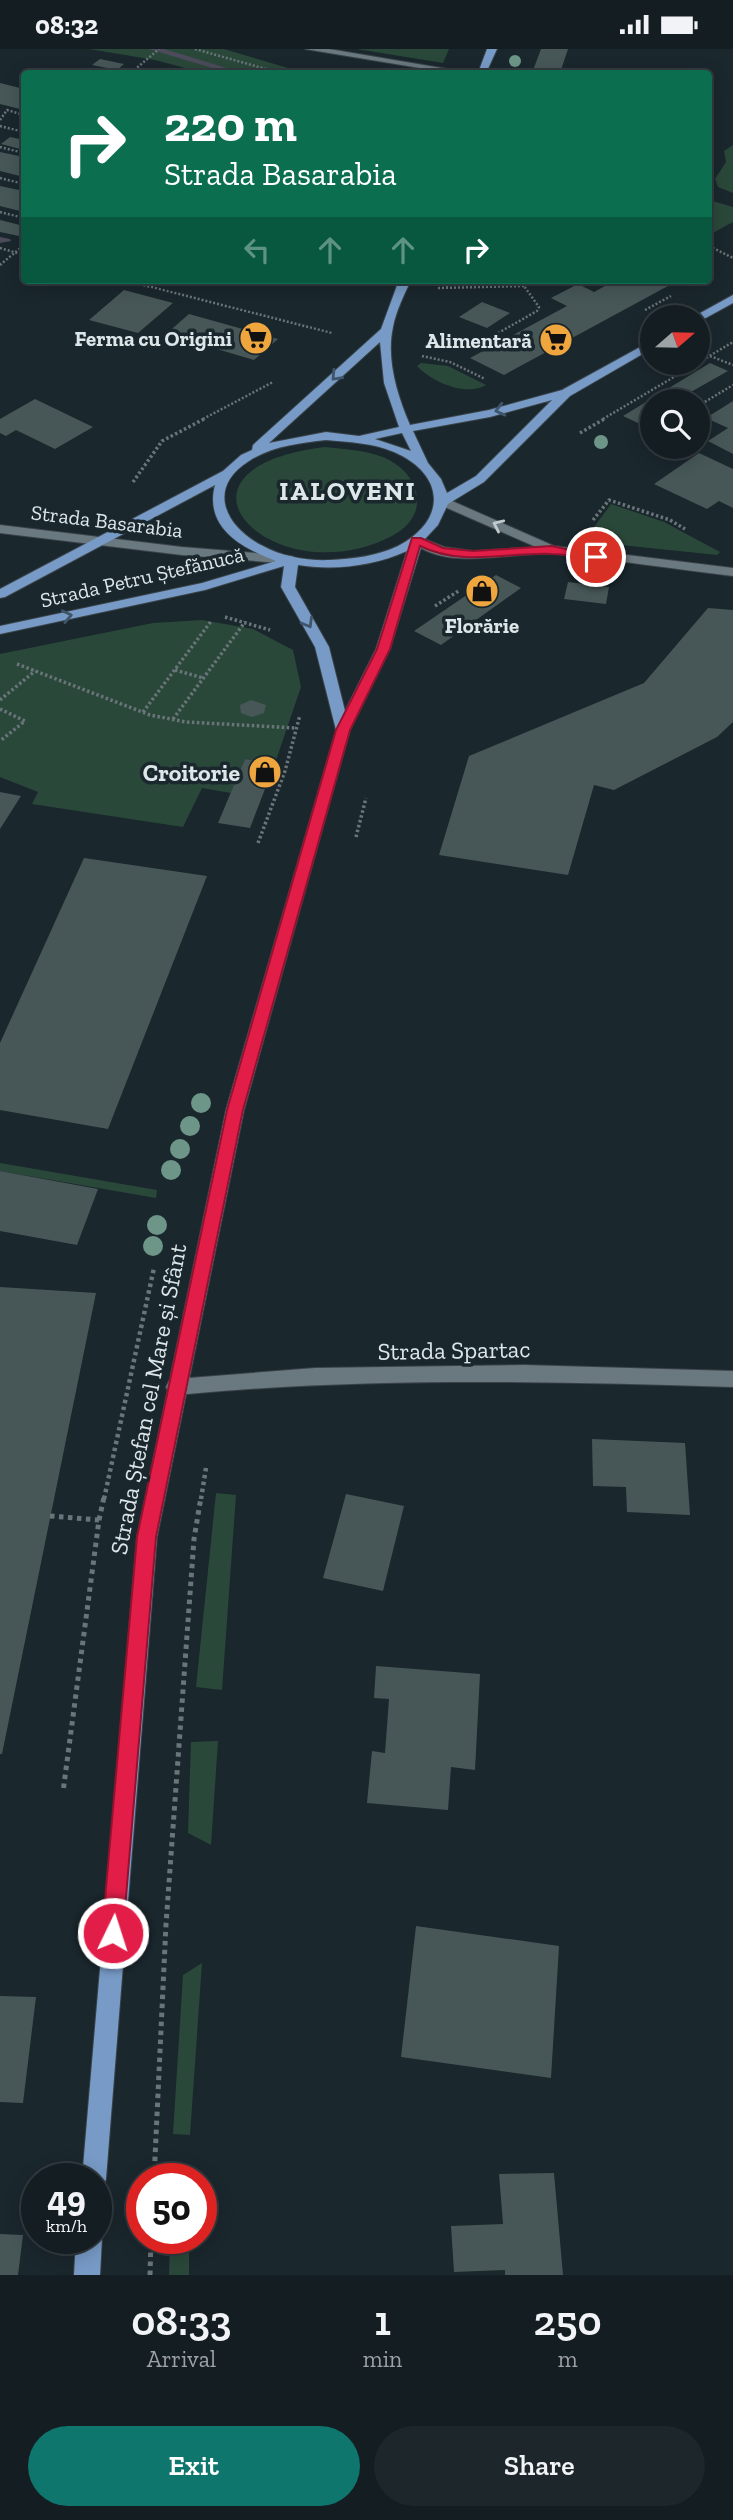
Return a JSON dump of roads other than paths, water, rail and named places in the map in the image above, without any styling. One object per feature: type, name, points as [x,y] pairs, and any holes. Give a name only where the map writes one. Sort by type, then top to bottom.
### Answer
[{"type":"main road","points":[[483,70],[492,49]]},
{"type":"main road","points":[[403,284],[386,330],[390,384],[404,429],[439,483],[443,501],[480,479],[566,393],[640,350]]},
{"type":"main road","points":[[710,310],[733,298]]},
{"type":"main road","points":[[229,473],[386,330]]},
{"type":"main road","points":[[357,438],[490,413],[566,393]]},
{"type":"main road","points":[[246,459],[269,447],[326,436],[357,438],[384,444],[407,453],[426,466]]},
{"type":"main road","name":"Strada Basarabia","points":[[229,473],[219,490],[218,507],[225,524],[253,546],[292,560],[319,563],[373,559],[416,540],[435,522],[443,501]]},
{"type":"main road","name":"Strada Petru Ștefănucă","points":[[0,594],[229,473]]},
{"type":"main road","name":"Strada Ștefan cel Mare și Sfânt","points":[[95,2163],[147,1537],[176,1387],[235,1110],[343,730],[383,649],[416,540]]},
{"type":"main road","name":"Strada Petru Ștefănucă","points":[[0,630],[205,586],[292,560]]},
{"type":"main road","name":"Strada Ștefan cel Mare și Sfânt","points":[[292,560],[288,587],[322,646],[343,730]]},
{"type":"main road","points":[[87,2275],[88,2254]]},
{"type":"street","points":[[310,49],[446,70]]},
{"type":"street","points":[[443,501],[552,550]]},
{"type":"street","name":"Strada Basarabia","points":[[0,529],[105,540],[218,557],[292,560]]},
{"type":"street","points":[[416,540],[440,551],[473,555],[552,550],[617,561],[733,572]]},
{"type":"street","name":"Strada Spartac","points":[[176,1387],[380,1374],[547,1373],[733,1379]]},
{"type":"waterway","points":[[154,49],[228,70]]},
{"type":"waterway","points":[[0,240],[6,241]]},
{"type":"place","name":"Ferma cu Origini","points":[[256,338]]},
{"type":"place","name":"Alimentară","points":[[556,340]]},
{"type":"place","name":"Florărie","points":[[482,591]]},
{"type":"place","name":"Croitorie","points":[[265,772]]},
{"type":"district","name":"IALOVENI","points":[[348,491]]}]
